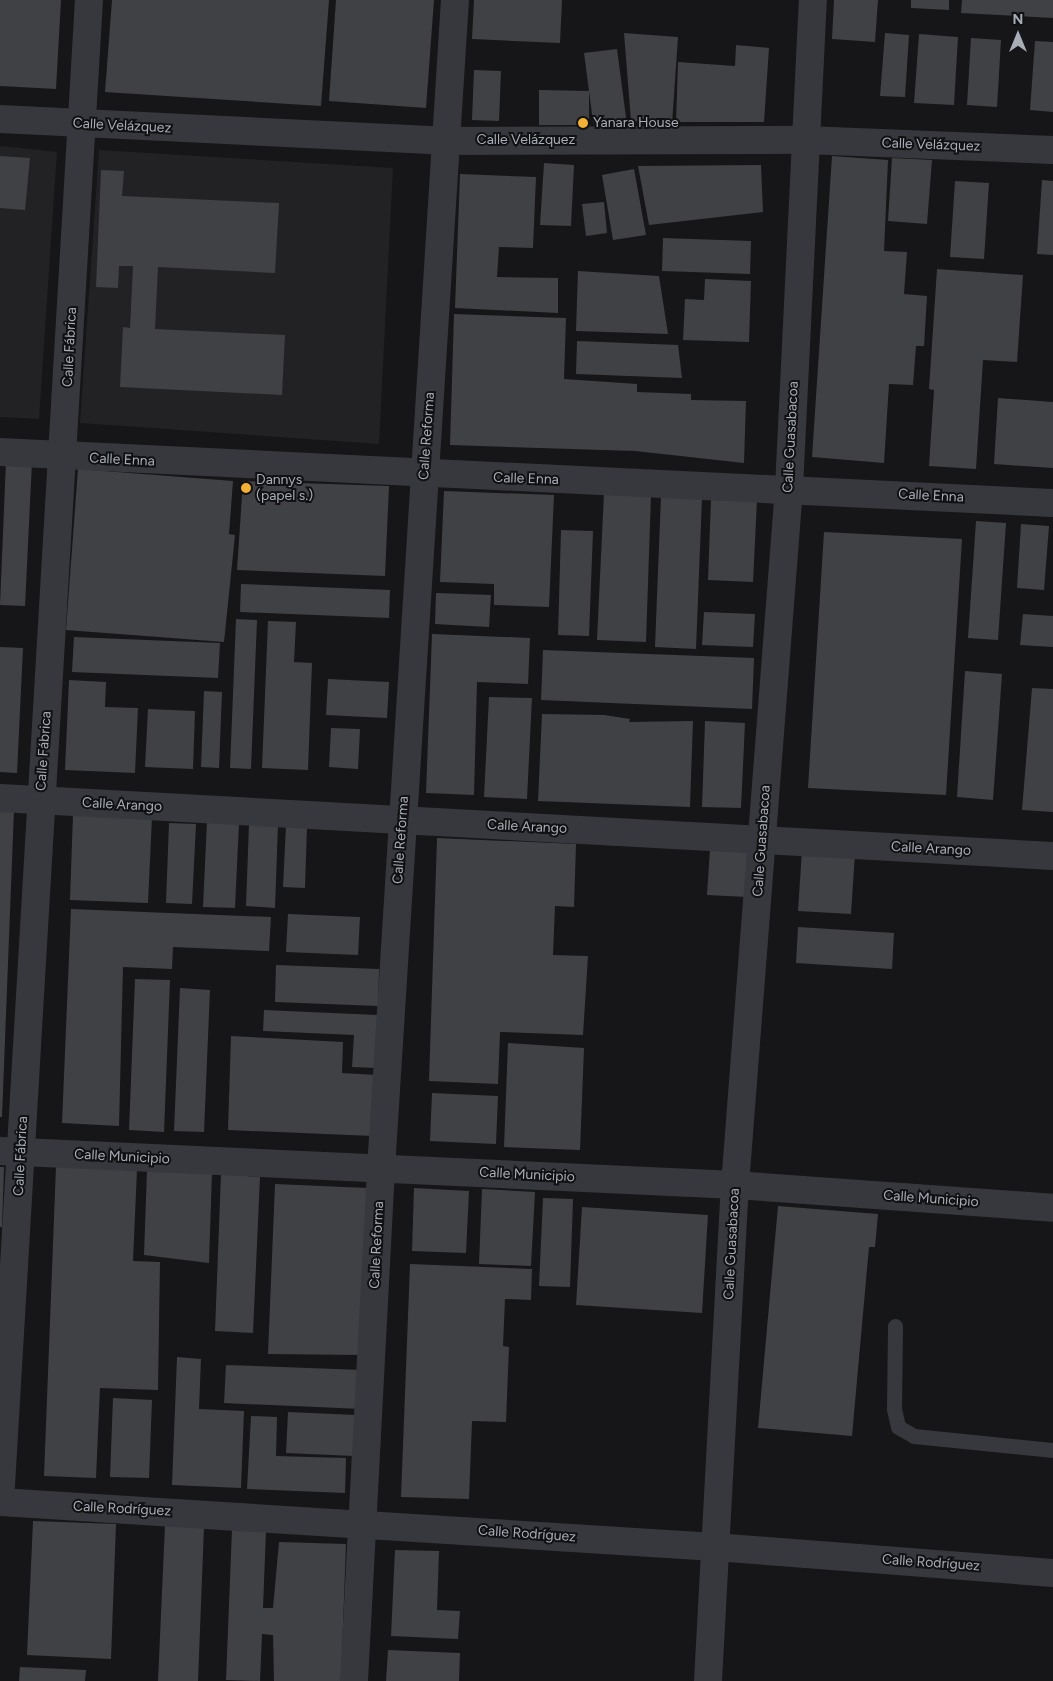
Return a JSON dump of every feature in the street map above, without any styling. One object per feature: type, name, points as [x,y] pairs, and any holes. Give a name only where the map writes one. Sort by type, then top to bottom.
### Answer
[{"type":"street","name":"Calle Fábrica","points":[[0,1502],[11,1152],[40,801],[63,456],[89,0]]},
{"type":"street","name":"Calle Reforma","points":[[354,1681],[364,1524],[381,1169],[455,0]]},
{"type":"street","name":"Calle Guasabacoa","points":[[708,1681],[735,1185],[789,488],[813,0]]},
{"type":"street","name":"Calle Velázquez","points":[[0,119],[445,141],[806,140],[1053,150]]},
{"type":"street","name":"Calle Enna","points":[[0,452],[424,476],[789,488],[1053,503]]},
{"type":"street","name":"Calle Arango","points":[[0,798],[763,838],[1053,856]]},
{"type":"street","name":"Calle Municipio","points":[[11,1152],[735,1185],[1053,1208]]},
{"type":"street","name":"Calle Rodríguez","points":[[0,1502],[715,1547],[1053,1573]]},
{"type":"lane","points":[[895,1326],[894,1409],[898,1427],[914,1436],[1053,1450]]},
{"type":"shaded area","points":[[0,146],[57,152],[39,419],[0,417]]},
{"type":"shaded area","points":[[99,150],[393,168],[379,444],[80,423]]},
{"type":"building","points":[[0,0],[61,0],[56,89],[0,86]]},
{"type":"building","points":[[112,0],[329,0],[321,106],[105,92]]},
{"type":"building","points":[[336,0],[434,0],[426,108],[329,101]]},
{"type":"building","points":[[474,0],[562,0],[560,43],[472,39]]},
{"type":"building","points":[[834,0],[878,0],[875,42],[832,39]]},
{"type":"building","points":[[911,0],[949,0],[949,10],[911,8]]},
{"type":"building","points":[[962,0],[1053,0],[1053,18],[961,13]]},
{"type":"building","points":[[624,33],[678,37],[672,124],[631,121]]},
{"type":"building","points":[[885,33],[909,35],[905,97],[880,96]]},
{"type":"building","points":[[919,34],[958,37],[954,105],[914,103]]},
{"type":"building","points":[[971,38],[1001,40],[997,107],[967,105]]},
{"type":"building","points":[[1035,41],[1053,42],[1053,112],[1030,110]]},
{"type":"building","points":[[736,45],[769,48],[764,122],[676,122],[678,62],[735,66]]},
{"type":"building","points":[[617,49],[627,125],[593,122],[584,53]]},
{"type":"building","points":[[474,70],[501,71],[499,121],[472,120]]},
{"type":"building","points":[[539,90],[589,91],[589,125],[539,125]]},
{"type":"building","points":[[0,156],[30,158],[25,210],[0,208]]},
{"type":"building","points":[[832,156],[888,160],[884,251],[907,252],[904,294],[927,296],[924,346],[916,346],[913,385],[889,384],[884,463],[812,457]]},
{"type":"building","points":[[892,158],[932,160],[927,224],[888,221]]},
{"type":"building","points":[[544,163],[574,165],[571,226],[540,225]]},
{"type":"building","points":[[761,165],[763,212],[649,225],[638,166]]},
{"type":"building","points":[[634,169],[646,235],[613,240],[602,175]]},
{"type":"building","points":[[101,170],[124,171],[122,196],[279,203],[275,273],[158,267],[155,329],[285,335],[282,395],[120,387],[123,327],[130,328],[133,266],[119,266],[118,288],[96,287]]},
{"type":"building","points":[[460,174],[536,177],[533,248],[499,247],[497,277],[558,278],[558,313],[455,308]]},
{"type":"building","points":[[1042,180],[1053,181],[1053,255],[1037,254]]},
{"type":"building","points":[[955,181],[989,183],[984,259],[950,257]]},
{"type":"building","points":[[604,202],[607,233],[586,236],[582,204]]},
{"type":"building","points":[[663,238],[751,241],[750,274],[662,271]]},
{"type":"building","points":[[937,269],[1023,275],[1017,362],[983,360],[976,469],[929,466],[934,390],[929,389]]},
{"type":"building","points":[[578,271],[659,276],[668,334],[576,331]]},
{"type":"building","points":[[705,279],[751,281],[749,342],[683,340],[685,299],[704,300]]},
{"type":"building","points":[[454,314],[566,318],[564,379],[637,384],[637,392],[691,394],[691,400],[746,401],[744,463],[635,451],[450,445]]},
{"type":"building","points":[[577,341],[678,345],[682,378],[576,374]]},
{"type":"building","points":[[998,398],[1053,402],[1053,468],[994,464]]},
{"type":"building","points":[[6,461],[32,462],[25,606],[0,605]]},
{"type":"building","points":[[78,469],[233,481],[229,534],[235,535],[224,642],[66,630]]},
{"type":"building","points":[[243,481],[389,486],[385,576],[237,570]]},
{"type":"building","points":[[444,491],[554,495],[549,607],[494,605],[494,584],[440,582]]},
{"type":"building","points":[[604,493],[651,495],[646,642],[597,640]]},
{"type":"building","points":[[661,496],[702,498],[696,649],[655,647]]},
{"type":"building","points":[[711,499],[757,500],[753,582],[708,580]]},
{"type":"building","points":[[976,521],[1006,523],[998,640],[968,638]]},
{"type":"building","points":[[1021,524],[1049,526],[1044,590],[1017,588]]},
{"type":"building","points":[[561,530],[593,531],[589,636],[558,635]]},
{"type":"building","points":[[824,532],[962,539],[946,795],[808,788]]},
{"type":"building","points":[[241,584],[390,590],[389,618],[240,612]]},
{"type":"building","points":[[436,593],[491,595],[489,627],[435,624]]},
{"type":"building","points":[[704,612],[755,614],[753,647],[702,645]]},
{"type":"building","points":[[1023,614],[1053,616],[1053,647],[1020,645]]},
{"type":"building","points":[[236,619],[257,620],[251,769],[230,768]]},
{"type":"building","points":[[268,621],[296,622],[294,662],[312,663],[308,770],[262,768]]},
{"type":"building","points":[[432,634],[530,638],[528,684],[477,682],[474,795],[426,793]]},
{"type":"building","points":[[74,637],[220,643],[218,678],[72,672]]},
{"type":"building","points":[[0,647],[23,648],[17,773],[0,772]]},
{"type":"building","points":[[543,650],[754,658],[752,709],[541,700]]},
{"type":"building","points":[[965,671],[1002,674],[993,800],[957,797]]},
{"type":"building","points":[[328,679],[389,682],[387,718],[326,715]]},
{"type":"building","points":[[69,680],[106,682],[105,707],[138,708],[135,773],[65,770]]},
{"type":"building","points":[[1032,688],[1053,689],[1053,812],[1022,810]]},
{"type":"building","points":[[204,691],[222,692],[219,768],[201,767]]},
{"type":"building","points":[[489,697],[532,698],[527,799],[484,797]]},
{"type":"building","points":[[148,709],[195,711],[193,769],[145,767]]},
{"type":"building","points":[[542,714],[604,715],[630,719],[629,722],[693,721],[690,807],[538,801]]},
{"type":"building","points":[[705,721],[745,723],[741,808],[702,807]]},
{"type":"building","points":[[331,728],[360,729],[358,769],[329,767]]},
{"type":"building","points":[[0,809],[14,810],[2,1117],[0,1117]]},
{"type":"building","points":[[73,814],[152,817],[148,903],[70,900]]},
{"type":"building","points":[[207,821],[239,823],[235,908],[203,907]]},
{"type":"building","points":[[169,823],[196,824],[192,904],[166,903]]},
{"type":"building","points":[[249,824],[278,825],[275,908],[246,906]]},
{"type":"building","points":[[286,825],[307,826],[305,888],[283,887]]},
{"type":"building","points":[[437,838],[576,844],[574,907],[555,906],[553,955],[588,956],[583,1035],[500,1032],[498,1084],[429,1081]]},
{"type":"building","points":[[710,849],[749,851],[747,897],[707,895]]},
{"type":"building","points":[[802,850],[855,853],[851,914],[798,911]]},
{"type":"building","points":[[71,909],[271,917],[269,951],[173,947],[172,969],[123,967],[119,1126],[62,1123]]},
{"type":"building","points":[[288,914],[360,917],[358,955],[286,952]]},
{"type":"building","points":[[798,927],[894,933],[892,969],[796,963]]},
{"type":"building","points":[[276,965],[379,969],[378,1006],[275,1002]]},
{"type":"building","points":[[135,979],[170,980],[164,1132],[129,1130]]},
{"type":"building","points":[[180,988],[210,990],[204,1132],[174,1131]]},
{"type":"building","points":[[264,1010],[378,1015],[376,1068],[352,1067],[354,1035],[263,1031]]},
{"type":"building","points":[[231,1036],[343,1042],[342,1073],[376,1075],[373,1136],[228,1130]]},
{"type":"building","points":[[508,1043],[584,1048],[580,1150],[504,1147]]},
{"type":"building","points":[[432,1093],[498,1096],[496,1144],[430,1141]]},
{"type":"building","points":[[56,1166],[137,1170],[133,1261],[160,1262],[158,1390],[100,1388],[96,1478],[44,1476]]},
{"type":"building","points":[[0,1167],[4,1167],[2,1227],[0,1227]]},
{"type":"building","points":[[147,1170],[212,1172],[209,1263],[144,1255]]},
{"type":"building","points":[[221,1174],[260,1177],[253,1333],[215,1331]]},
{"type":"building","points":[[275,1184],[367,1188],[362,1355],[268,1354]]},
{"type":"building","points":[[414,1188],[469,1191],[466,1253],[412,1251]]},
{"type":"building","points":[[482,1189],[535,1192],[531,1266],[479,1264]]},
{"type":"building","points":[[543,1198],[573,1199],[570,1287],[539,1286]]},
{"type":"building","points":[[778,1206],[878,1214],[875,1247],[869,1247],[852,1436],[758,1428]]},
{"type":"building","points":[[582,1207],[708,1215],[702,1313],[576,1305]]},
{"type":"building","points":[[410,1264],[532,1269],[531,1300],[505,1299],[503,1346],[509,1347],[506,1422],[472,1421],[469,1499],[401,1497]]},
{"type":"building","points":[[177,1357],[201,1359],[199,1409],[244,1411],[241,1488],[172,1485]]},
{"type":"building","points":[[226,1365],[363,1370],[362,1409],[224,1403]]},
{"type":"building","points":[[113,1398],[152,1400],[149,1478],[110,1477]]},
{"type":"building","points":[[288,1412],[356,1415],[354,1456],[286,1453]]},
{"type":"building","points":[[251,1416],[277,1417],[276,1456],[346,1458],[345,1493],[247,1489]]},
{"type":"building","points":[[33,1521],[116,1524],[111,1659],[27,1655]]},
{"type":"building","points":[[165,1525],[204,1527],[198,1681],[158,1681]]},
{"type":"building","points":[[232,1529],[266,1531],[263,1608],[273,1608],[279,1542],[346,1544],[341,1681],[274,1681],[273,1635],[262,1634],[260,1681],[226,1680]]},
{"type":"building","points":[[395,1550],[439,1551],[437,1610],[460,1611],[458,1639],[391,1636]]},
{"type":"building","points":[[388,1650],[460,1653],[459,1681],[386,1681]]},
{"type":"building","points":[[20,1667],[86,1670],[85,1681],[19,1681]]},
{"type":"place","name":"Yanara House","points":[[583,123]]},
{"type":"place","name":"Dannys (papel s.)","points":[[246,488]]}]
